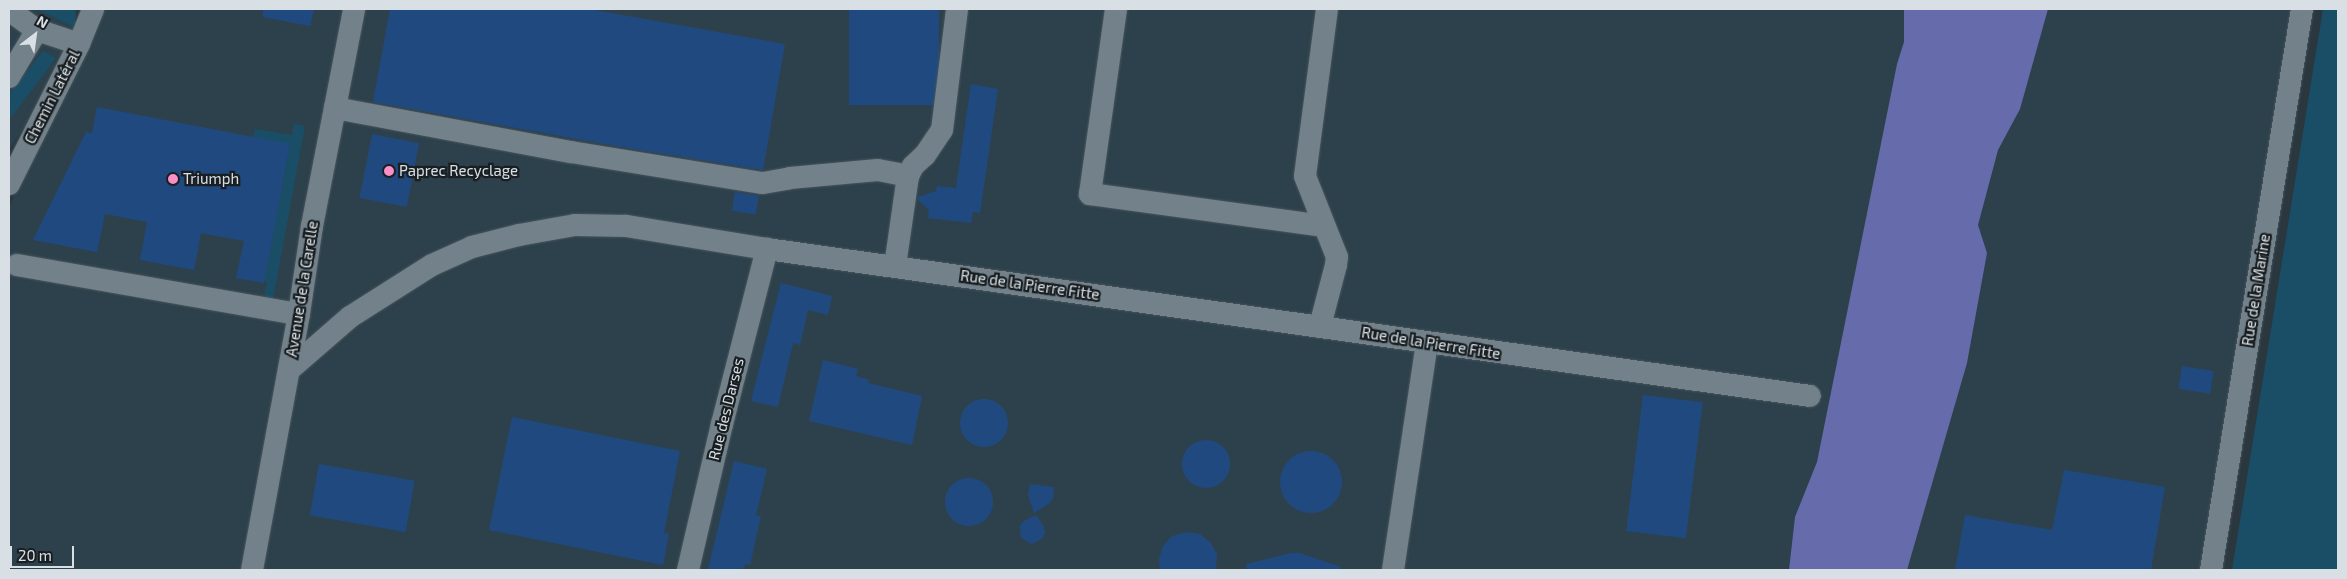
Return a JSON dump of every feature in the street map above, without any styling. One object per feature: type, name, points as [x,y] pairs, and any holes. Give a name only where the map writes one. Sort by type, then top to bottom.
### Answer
[{"type":"street","name":"Chemin Latéral","points":[[9,184],[79,44],[93,9]]},
{"type":"street","name":"Avenue de la Carelle","points":[[252,570],[299,314],[312,226],[354,9]]},
{"type":"street","points":[[895,266],[908,176],[913,166],[925,155],[942,130],[957,9]]},
{"type":"street","points":[[1116,9],[1090,194],[1323,226]]},
{"type":"street","points":[[1320,326],[1336,265],[1334,247],[1323,226],[1304,176],[1327,9]]},
{"type":"street","name":"Rue de la Marine","points":[[2211,570],[2302,9]]},
{"type":"street","points":[[9,10],[37,30],[79,44]]},
{"type":"street","points":[[9,77],[37,30]]},
{"type":"street","points":[[335,108],[571,152],[763,183],[790,178],[878,170],[908,176]]},
{"type":"street","name":"Rue de la Pierre Fitte","points":[[289,370],[350,317],[432,265],[472,247],[519,235],[575,225],[626,226],[767,249],[1810,396]]},
{"type":"street","name":"Rue des Darses","points":[[688,570],[767,249]]},
{"type":"street","points":[[17,265],[299,314]]},
{"type":"street","points":[[1394,570],[1427,343]]},
{"type":"shaded area","points":[[9,9],[37,9],[75,28],[36,112],[9,149]]},
{"type":"shaded area","points":[[37,9],[76,9],[75,28]]},
{"type":"shaded area","points":[[102,9],[2291,9],[2201,570],[9,570],[9,207]]},
{"type":"shaded area","points":[[2323,9],[2338,9],[2338,570],[2232,570]]},
{"type":"shaded area","points":[[43,51],[56,58],[9,120],[9,94]]},
{"type":"shaded area","points":[[294,124],[305,126],[273,299],[264,297],[267,282],[264,281],[290,145],[253,137],[255,129],[292,135]]},
{"type":"water","points":[[1904,9],[2048,9],[2020,109],[1998,150],[1978,225],[1987,253],[1967,363],[1907,570],[1789,570],[1795,517],[1817,462],[1897,64],[1904,42]]},
{"type":"building","points":[[263,9],[314,9],[310,26],[263,17]]},
{"type":"building","points":[[390,9],[589,9],[785,44],[763,170],[615,146],[373,102]]},
{"type":"building","points":[[849,9],[939,9],[939,105],[849,105]]},
{"type":"building","points":[[971,84],[998,89],[980,213],[973,212],[971,223],[928,218],[929,210],[918,200],[918,197],[936,191],[937,186],[956,188]]},
{"type":"building","name":"Triumph","points":[[97,107],[290,144],[264,283],[236,278],[244,241],[201,233],[194,270],[140,260],[147,222],[105,214],[97,252],[33,240],[86,132],[92,133]]},
{"type":"building","name":"Paprec Recyclage","points":[[372,134],[419,143],[407,207],[360,198]]},
{"type":"building","points":[[735,192],[759,196],[756,215],[732,211]]},
{"type":"building","points":[[781,283],[832,296],[828,315],[808,310],[800,345],[793,343],[778,407],[751,401]]},
{"type":"building","points":[[823,360],[858,369],[856,376],[869,380],[868,383],[922,396],[912,445],[809,421]]},
{"type":"building","points":[[2182,366],[2214,371],[2210,394],[2178,389]]},
{"type":"building","points":[[1643,395],[1703,402],[1686,538],[1626,531]]},
{"type":"building","points":[[979,399],[989,399],[1001,406],[1008,418],[1008,428],[1001,440],[989,447],[979,447],[971,443],[964,436],[960,428],[960,418],[964,410],[971,403]]},
{"type":"building","points":[[512,417],[680,451],[664,533],[669,534],[663,565],[489,530]]},
{"type":"building","points":[[1201,440],[1211,440],[1223,447],[1230,459],[1230,469],[1223,481],[1211,488],[1201,488],[1193,484],[1186,477],[1182,469],[1182,459],[1186,451],[1193,444]]},
{"type":"building","points":[[1311,451],[1328,456],[1333,460],[1337,465],[1342,482],[1337,499],[1333,504],[1328,508],[1311,513],[1294,508],[1289,504],[1285,499],[1280,482],[1285,465],[1289,460],[1294,456]]},
{"type":"building","points":[[734,461],[767,469],[756,515],[761,516],[750,565],[745,564],[743,570],[708,570]]},
{"type":"building","points":[[319,464],[415,481],[405,532],[310,515]]},
{"type":"building","points":[[2064,470],[2165,487],[2151,570],[1955,570],[1965,515],[2052,530]]},
{"type":"building","points":[[964,478],[974,478],[986,485],[993,497],[993,507],[986,519],[974,526],[964,526],[956,522],[949,515],[945,507],[945,497],[949,489],[956,482]]},
{"type":"building","points":[[1030,484],[1054,487],[1053,498],[1050,503],[1034,513],[1028,495]]},
{"type":"building","points":[[1036,515],[1044,527],[1045,533],[1042,539],[1032,544],[1021,538],[1020,526],[1024,521]]},
{"type":"building","points":[[1186,532],[1200,534],[1210,542],[1217,554],[1216,570],[1160,570],[1159,559],[1163,546],[1172,536]]},
{"type":"building","points":[[1291,553],[1300,553],[1341,567],[1340,570],[1247,570],[1246,564]]},
{"type":"place","name":"Paprec Recyclage","points":[[389,171]]},
{"type":"place","name":"Triumph","points":[[173,179]]}]
